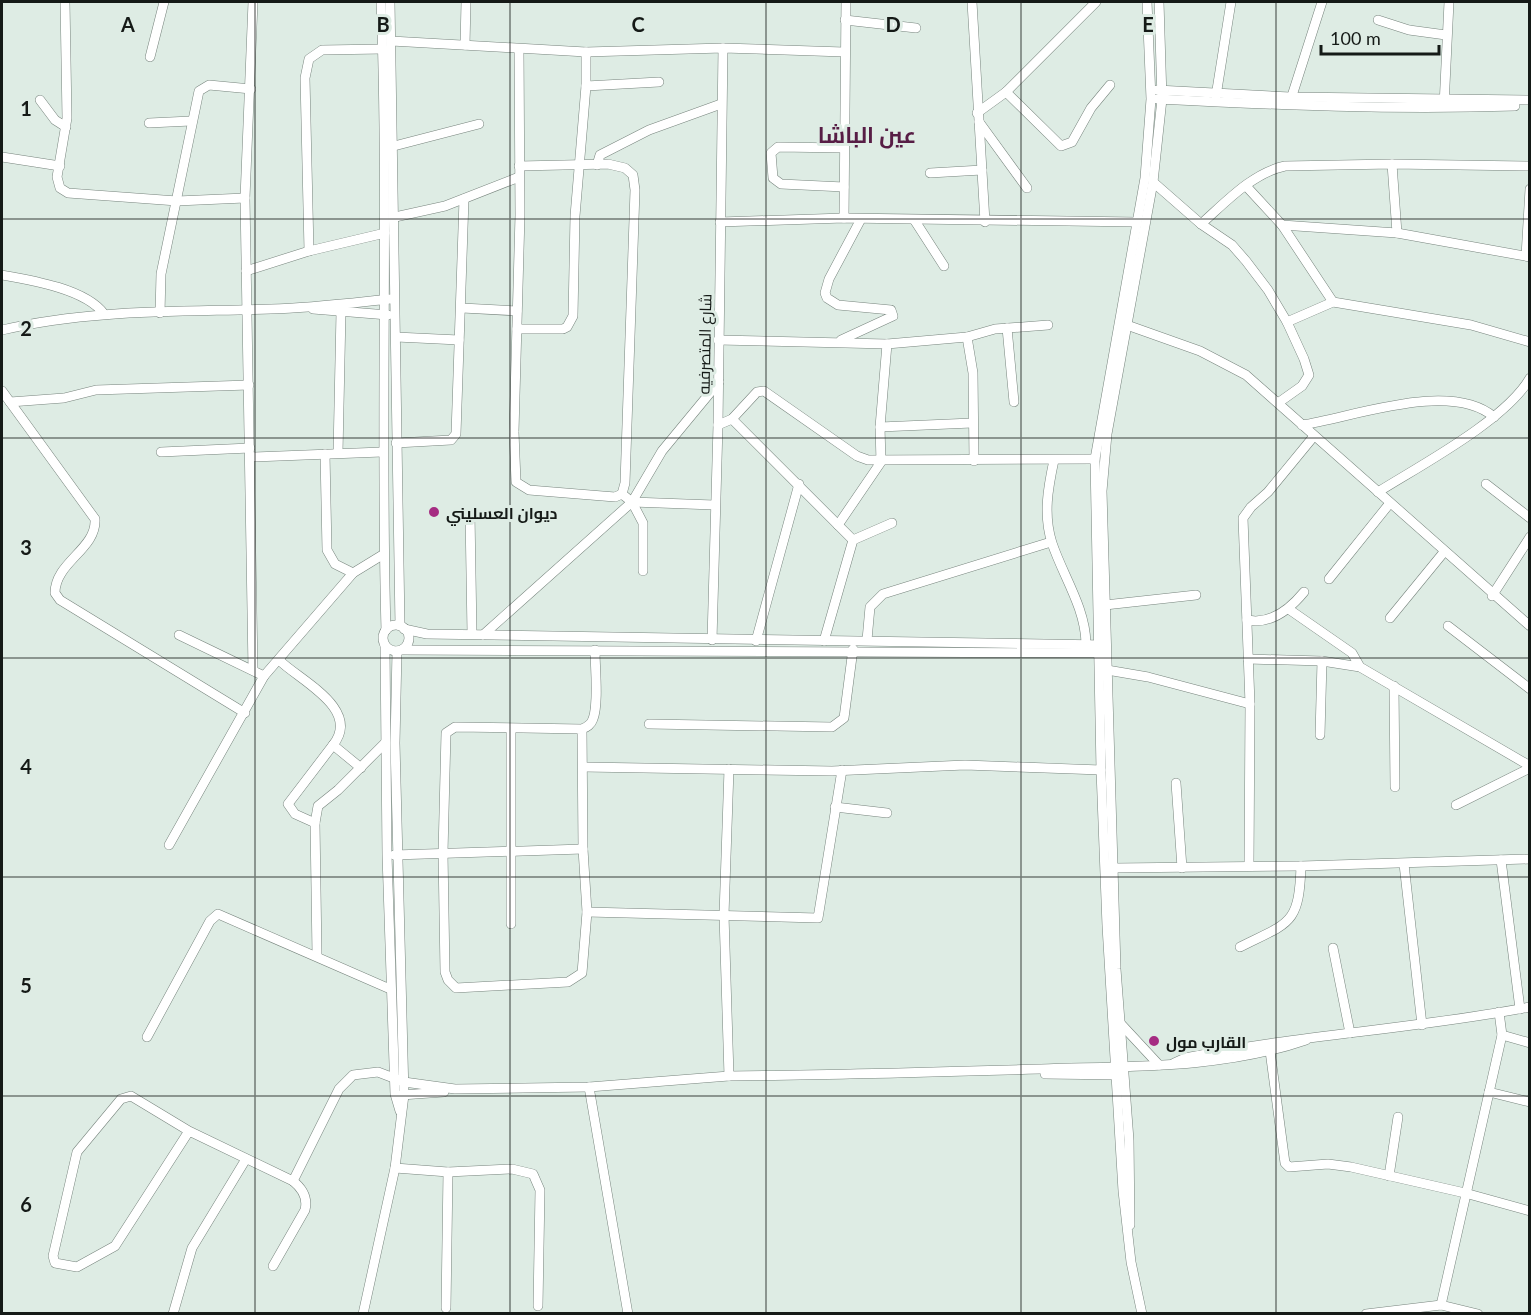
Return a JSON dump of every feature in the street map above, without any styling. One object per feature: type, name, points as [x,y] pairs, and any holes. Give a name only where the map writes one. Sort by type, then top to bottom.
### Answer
[{"type":"street","points":[[65,2],[66,127],[57,183],[63,191],[177,201],[245,198]]},
{"type":"street","points":[[150,57],[164,2]]},
{"type":"street","points":[[253,2],[252,89],[245,198],[253,670]]},
{"type":"street","points":[[363,1314],[395,1168],[401,1115],[390,988],[385,646],[383,638],[386,630],[382,452],[385,233],[381,2]]},
{"type":"street","points":[[390,2],[395,217],[396,443],[402,628],[408,638],[400,650],[394,714],[399,855],[399,1081]]},
{"type":"street","points":[[465,45],[466,2]]},
{"type":"street","points":[[844,218],[846,2]]},
{"type":"street","points":[[972,2],[985,222]]},
{"type":"street","points":[[978,118],[1096,2]]},
{"type":"street","points":[[1142,1314],[1123,1191],[1120,1022],[1107,670],[1103,649],[1095,459],[1150,138],[1147,2]]},
{"type":"street","points":[[1121,1071],[1101,770],[1105,605],[1104,458],[1115,383],[1128,326],[1153,182],[1162,95],[1159,2]]},
{"type":"street","points":[[1215,97],[1231,2]]},
{"type":"street","points":[[1290,101],[1322,2]]},
{"type":"street","points":[[1444,104],[1449,2]]},
{"type":"street","points":[[845,20],[916,28]]},
{"type":"street","points":[[1378,20],[1409,30],[1446,35]]},
{"type":"street","points":[[391,41],[586,52],[723,48],[844,52]]},
{"type":"street","name":"شارع المتصرفيه","points":[[712,640],[718,425],[723,48]]},
{"type":"street","points":[[309,251],[305,78],[309,59],[322,50],[383,49]]},
{"type":"street","points":[[519,49],[516,482],[529,490],[615,497],[621,494],[625,483],[635,190],[633,175],[626,168],[608,164],[519,166]]},
{"type":"street","points":[[517,329],[563,329],[567,327],[573,316],[586,52]]},
{"type":"street","points":[[586,86],[659,82]]},
{"type":"street","points":[[1006,92],[1057,145],[1066,146],[1072,142],[1091,108],[1110,85]]},
{"type":"street","points":[[160,313],[160,274],[177,201],[191,121],[202,87],[252,89]]},
{"type":"street","points":[[1150,94],[1290,101],[1530,105]]},
{"type":"street","points":[[40,100],[55,120],[66,127]]},
{"type":"street","points":[[1444,104],[1530,100]]},
{"type":"street","points":[[597,165],[600,155],[633,138],[721,104]]},
{"type":"street","points":[[978,118],[1027,188]]},
{"type":"street","points":[[149,123],[191,121]]},
{"type":"street","points":[[394,146],[479,124]]},
{"type":"street","points":[[844,148],[778,147],[771,153],[770,163],[772,178],[781,184],[844,187]]},
{"type":"street","points":[[2,157],[60,166]]},
{"type":"street","points":[[1201,224],[1246,186],[1269,171],[1285,166],[1392,164],[1530,166]]},
{"type":"street","points":[[1392,164],[1397,233]]},
{"type":"street","points":[[930,173],[982,170]]},
{"type":"street","points":[[395,217],[419,214],[519,177]]},
{"type":"street","points":[[1153,182],[1201,224],[1227,241],[1239,253],[1268,290],[1287,322],[1309,375],[1302,386],[1278,403]]},
{"type":"street","points":[[1246,186],[1282,225],[1334,302]]},
{"type":"street","points":[[1282,225],[1397,233],[1528,257],[1530,189]]},
{"type":"street","points":[[396,443],[454,438],[462,308],[464,199]]},
{"type":"street","points":[[720,222],[844,218],[985,222],[1137,222]]},
{"type":"street","points":[[839,341],[893,316],[891,310],[838,306],[827,298],[825,293],[829,279],[861,219]]},
{"type":"street","points":[[915,221],[944,266]]},
{"type":"street","points":[[246,272],[309,251],[385,233]]},
{"type":"street","points":[[2,274],[81,296],[98,306],[104,314]]},
{"type":"street","points":[[2,330],[51,320],[104,314],[304,308],[395,298]]},
{"type":"street","points":[[1287,322],[1334,302],[1472,325],[1530,342]]},
{"type":"street","points":[[304,308],[395,315]]},
{"type":"street","points":[[462,308],[517,311]]},
{"type":"street","points":[[338,453],[341,312]]},
{"type":"street","points":[[1118,322],[1200,351],[1231,366],[1278,403],[1492,596],[1530,626]]},
{"type":"street","points":[[718,340],[839,341],[887,344],[967,337],[1007,328],[1048,325]]},
{"type":"street","points":[[1007,328],[1014,402]]},
{"type":"street","points":[[396,337],[459,339]]},
{"type":"street","points":[[967,337],[973,374],[974,461]]},
{"type":"street","points":[[838,525],[881,462],[880,427],[887,344]]},
{"type":"street","points":[[1378,492],[1494,417],[1515,400],[1530,378]]},
{"type":"street","points":[[483,635],[632,502],[662,451],[718,382]]},
{"type":"street","points":[[10,402],[64,398],[96,390],[249,384]]},
{"type":"street","points":[[2,391],[95,519],[93,534],[58,578],[55,593],[60,600],[245,713]]},
{"type":"street","points":[[718,425],[732,419],[757,392],[764,391],[857,456],[881,462],[1095,459]]},
{"type":"street","points":[[1302,425],[1403,404],[1454,401],[1478,406],[1494,417]]},
{"type":"street","points":[[732,419],[853,540]]},
{"type":"street","points":[[880,427],[972,423]]},
{"type":"street","points":[[1249,866],[1250,704],[1243,519],[1314,436]]},
{"type":"street","points":[[161,452],[325,454],[382,452]]},
{"type":"street","points":[[325,454],[327,550],[335,564],[353,573]]},
{"type":"street","points":[[1054,460],[1047,496],[1052,542],[1083,620],[1086,643]]},
{"type":"street","points":[[756,641],[799,484]]},
{"type":"street","points":[[1486,484],[1530,518]]},
{"type":"street","points":[[621,494],[632,502],[643,523],[643,571]]},
{"type":"street","points":[[632,502],[714,505]]},
{"type":"street","points":[[1329,579],[1389,503]]},
{"type":"street","points":[[470,514],[472,634]]},
{"type":"street","points":[[824,641],[853,540],[891,523]]},
{"type":"street","points":[[1492,596],[1530,537]]},
{"type":"street","points":[[867,640],[870,607],[883,594],[1052,542]]},
{"type":"street","points":[[1390,618],[1444,552]]},
{"type":"street","points":[[169,845],[264,676],[353,573],[384,554]]},
{"type":"street","points":[[1246,620],[1263,620],[1290,610],[1304,592]]},
{"type":"street","points":[[1105,605],[1196,595]]},
{"type":"street","points":[[1290,610],[1352,652],[1360,667]]},
{"type":"street","points":[[386,630],[392,626],[427,634],[756,641],[1086,643],[1103,649]]},
{"type":"street","points":[[1448,626],[1530,689]]},
{"type":"street","points":[[179,635],[264,676]]},
{"type":"street","points":[[649,724],[832,727],[839,724],[843,718],[853,640]]},
{"type":"street","points":[[385,646],[400,650],[853,652],[1103,649]]},
{"type":"street","points":[[582,729],[583,849],[588,912],[582,973],[573,980],[456,988],[448,980],[445,972],[442,853],[446,733],[455,727],[582,729],[590,725],[593,719],[595,650]]},
{"type":"street","points":[[1248,659],[1322,661],[1360,667],[1530,767]]},
{"type":"street","points":[[279,660],[297,676],[319,689],[334,709],[339,730],[333,745],[288,804],[296,814],[315,823]]},
{"type":"street","points":[[1320,735],[1322,661]]},
{"type":"street","points":[[1107,670],[1148,677],[1250,704]]},
{"type":"street","points":[[1394,686],[1395,787]]},
{"type":"street","points":[[511,729],[511,924]]},
{"type":"street","points":[[317,955],[315,823],[318,806],[338,790],[385,743]]},
{"type":"street","points":[[333,745],[361,768]]},
{"type":"street","points":[[583,766],[842,770],[965,765],[1101,770]]},
{"type":"street","points":[[1456,805],[1530,767]]},
{"type":"street","points":[[729,769],[724,915],[729,1076]]},
{"type":"street","points":[[588,912],[818,918],[842,770]]},
{"type":"street","points":[[1176,783],[1182,868]]},
{"type":"street","points":[[835,807],[887,813]]},
{"type":"street","points":[[387,855],[583,849]]},
{"type":"street","points":[[1114,868],[1404,864],[1530,859]]},
{"type":"street","points":[[400,1095],[455,1089],[589,1087],[729,1076],[1121,1071],[1159,1065],[1199,1063],[1269,1051],[1306,1040],[1525,1008],[1502,860]]},
{"type":"street","points":[[1404,864],[1422,1024]]},
{"type":"street","points":[[1240,947],[1291,918],[1299,903],[1301,866]]},
{"type":"street","points":[[147,1037],[214,916],[222,914],[390,988]]},
{"type":"street","points":[[1333,948],[1350,1033]]},
{"type":"street","points":[[1441,1305],[1502,1035],[1499,1012]]},
{"type":"street","points":[[1120,1022],[1159,1065]]},
{"type":"street","points":[[1502,1035],[1530,1043]]},
{"type":"street","points":[[1172,1064],[1185,1058],[1282,1040],[1306,1040]]},
{"type":"street","points":[[1269,1051],[1286,1165],[1292,1167],[1339,1165],[1465,1193],[1530,1211]]},
{"type":"street","points":[[293,1181],[346,1080],[363,1072],[378,1072],[399,1081],[455,1089]]},
{"type":"street","points":[[589,1087],[628,1314]]},
{"type":"street","points":[[1489,1092],[1530,1101]]},
{"type":"street","points":[[189,1131],[115,1246],[77,1267],[55,1263],[53,1256],[74,1158],[121,1099],[131,1096],[189,1131],[293,1181],[303,1191],[307,1203],[305,1210],[273,1266]]},
{"type":"street","points":[[1389,1176],[1398,1117]]},
{"type":"street","points":[[174,1314],[192,1248],[246,1159]]},
{"type":"street","points":[[395,1168],[448,1172],[512,1169],[533,1174],[540,1190],[538,1306]]},
{"type":"street","points":[[446,1308],[448,1172]]},
{"type":"street","points":[[1366,1314],[1441,1305],[1478,1314]]},
{"type":"place","name":"ديوان العسليني","points":[[434,512]]},
{"type":"place","name":"القارب مول","points":[[1154,1041]]},
{"type":"district","name":"عين الباشا","points":[[867,134]]}]
